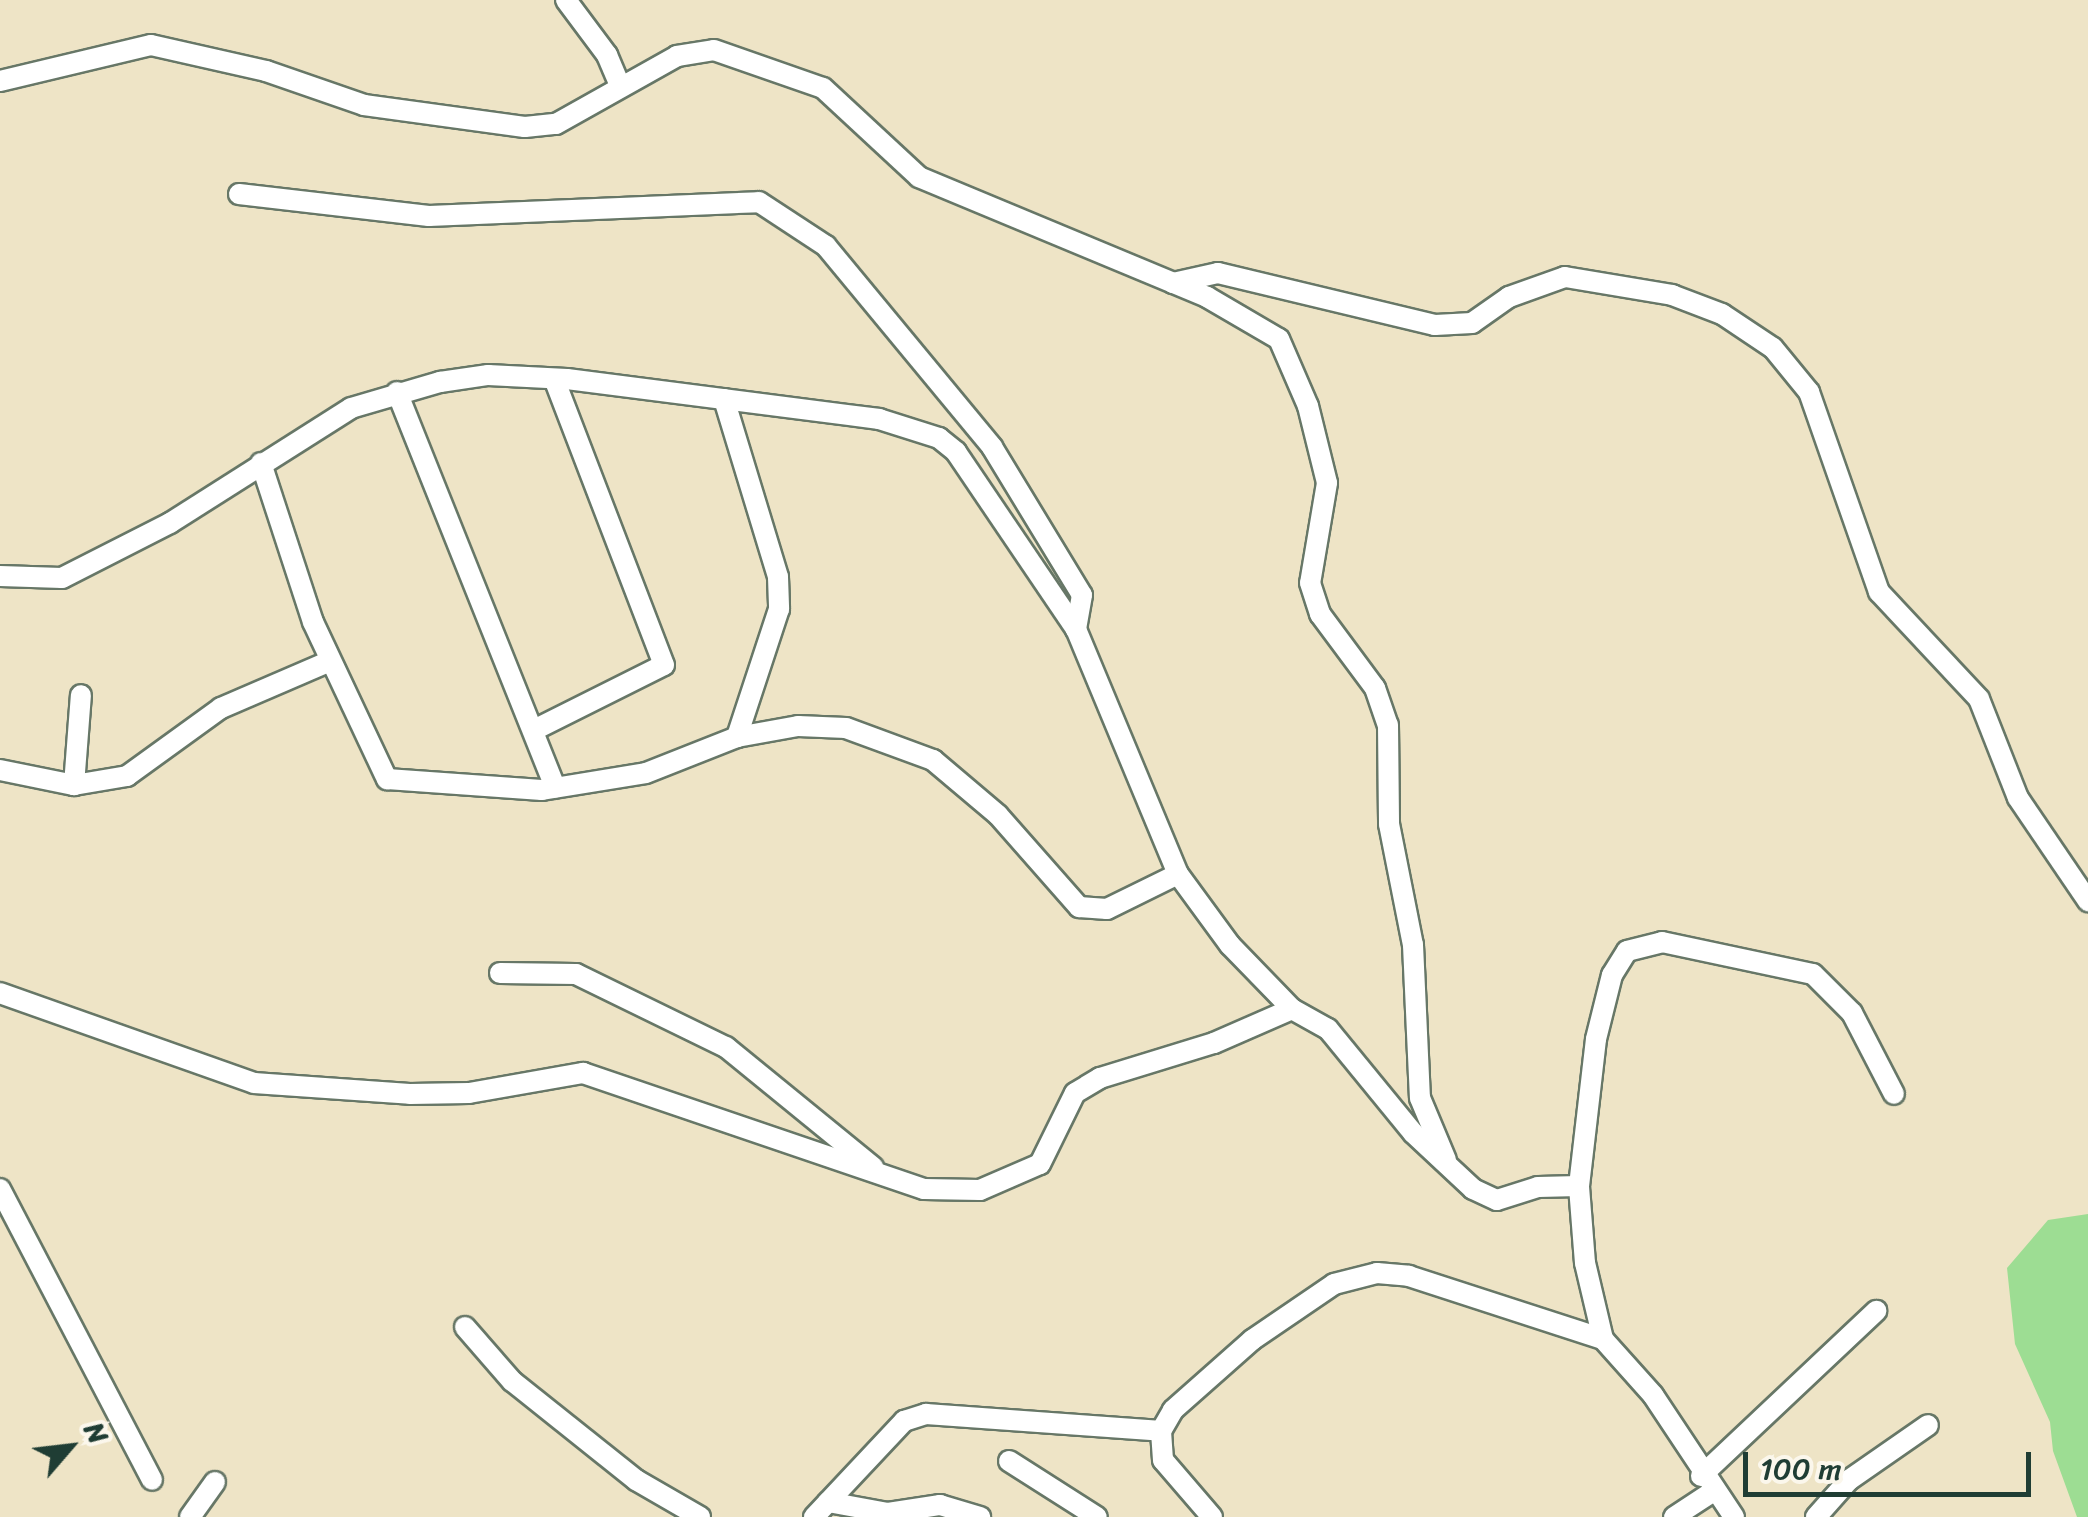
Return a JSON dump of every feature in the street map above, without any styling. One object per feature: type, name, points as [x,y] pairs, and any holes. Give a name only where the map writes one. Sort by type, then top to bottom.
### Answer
[{"type":"street","points":[[566,0],[607,55],[620,86]]},
{"type":"street","points":[[0,82],[151,45],[266,71],[364,105],[525,127],[556,124],[676,56],[714,50],[823,88],[919,176],[1173,283],[1279,339],[1308,406],[1327,483],[1310,583],[1320,614],[1375,688],[1388,726],[1389,824],[1414,946],[1420,1098],[1446,1160]]},
{"type":"street","points":[[239,194],[429,216],[759,202],[826,246],[992,447],[1082,596],[1076,629]]},
{"type":"street","points":[[1173,283],[1218,273],[1435,325],[1472,323],[1509,298],[1564,277],[1672,294],[1735,322],[1773,348],[1809,392],[1879,592],[1979,699],[2018,798],[2088,901]]},
{"type":"street","points":[[0,576],[62,578],[170,523],[351,408],[398,392],[488,375],[554,378],[879,419],[939,438],[956,452],[1076,629],[1178,874],[1230,946],[1292,1009],[1328,1029],[1413,1133],[1473,1189],[1496,1200],[1538,1187],[1579,1186]]},
{"type":"street","points":[[536,729],[664,665],[554,378]]},
{"type":"street","points":[[398,392],[536,729],[555,788]]},
{"type":"street","points":[[724,400],[778,577],[779,609],[737,738]]},
{"type":"street","points":[[261,463],[330,661],[387,780],[555,788],[646,773],[737,738],[798,726],[846,728],[932,760],[998,814],[1079,907],[1094,913],[1178,874]]},
{"type":"street","points":[[0,770],[74,786],[127,776],[221,708],[330,661]]},
{"type":"street","points":[[74,786],[82,695]]},
{"type":"street","points":[[1734,1517],[1707,1484],[1654,1396],[1603,1339],[1585,1263],[1579,1186],[1596,1039],[1612,975],[1627,951],[1662,942],[1700,946],[1813,974],[1852,1013],[1894,1094]]},
{"type":"street","points":[[500,972],[576,974],[726,1047],[888,1178]]},
{"type":"street","points":[[1,997],[254,1083],[470,1093],[583,1074],[924,1189],[980,1190],[1008,1182],[1040,1164],[1076,1093],[1088,1086],[1214,1043],[1292,1009]]},
{"type":"street","points":[[0,1189],[152,1480]]},
{"type":"street","points":[[1200,1513],[1163,1460],[1161,1431],[1173,1410],[1276,1320],[1334,1284],[1377,1274],[1447,1286],[1603,1339]]},
{"type":"street","points":[[1674,1517],[1876,1311]]},
{"type":"street","points":[[465,1327],[512,1382],[636,1480],[700,1517]]},
{"type":"street","points":[[821,1510],[904,1421],[926,1414],[1161,1431]]},
{"type":"street","points":[[1816,1517],[1849,1480],[1928,1424]]},
{"type":"street","points":[[1009,1461],[1097,1517]]},
{"type":"street","points":[[190,1517],[215,1482]]},
{"type":"street","points":[[821,1510],[923,1514],[940,1504],[980,1517]]},
{"type":"green space","points":[[2088,1214],[2088,1517],[2077,1517],[2053,1451],[2050,1422],[2015,1344],[2007,1268],[2048,1220]]}]
